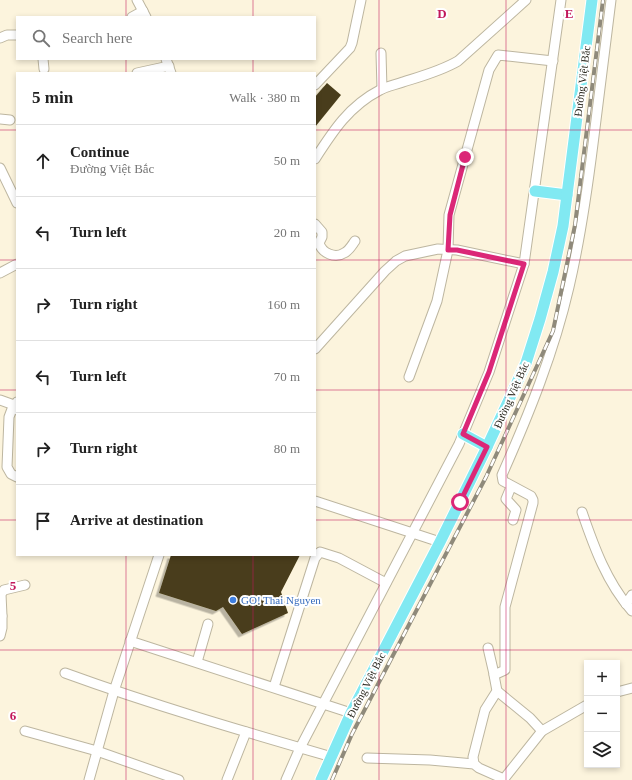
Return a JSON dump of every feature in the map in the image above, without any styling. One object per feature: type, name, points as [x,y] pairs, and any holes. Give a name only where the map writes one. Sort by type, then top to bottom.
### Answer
[{"type":"main road","name":"Đường Việt Bắc","points":[[321,780],[351,713],[440,542],[487,447],[526,363],[540,319],[564,226],[592,0]]},
{"type":"main road","points":[[535,191],[567,195]]},
{"type":"main road","points":[[463,434],[487,447]]},
{"type":"street","points":[[137,0],[145,14]]},
{"type":"street","points":[[316,84],[345,53],[352,43],[361,0]]},
{"type":"street","points":[[316,158],[351,110],[382,89],[429,74],[458,61],[526,0]]},
{"type":"street","points":[[286,780],[300,748],[413,533],[463,434],[489,372],[524,264],[561,0]]},
{"type":"street","points":[[494,674],[505,670],[505,607],[533,503],[531,496],[503,482],[502,475],[521,431],[557,333],[569,288],[584,210],[611,0]]},
{"type":"street","points":[[0,38],[16,35]]},
{"type":"street","points":[[381,53],[382,89]]},
{"type":"street","points":[[409,377],[437,301],[448,250],[450,215],[489,70],[498,55],[553,61]]},
{"type":"street","points":[[43,60],[44,69]]},
{"type":"street","points":[[142,72],[168,66]]},
{"type":"street","points":[[0,119],[10,120]]},
{"type":"street","points":[[0,168],[16,201]]},
{"type":"street","points":[[316,225],[322,232],[322,237],[318,243],[320,248],[334,256],[345,253],[355,241]]},
{"type":"street","points":[[316,348],[385,271],[396,261],[406,256],[438,250],[457,250],[524,264]]},
{"type":"street","points":[[0,273],[16,265]]},
{"type":"street","points":[[0,400],[16,406],[9,417],[7,468],[11,474],[16,476]]},
{"type":"street","points":[[511,487],[506,500],[516,510],[513,520]]},
{"type":"street","points":[[316,501],[440,542]]},
{"type":"street","points":[[582,512],[608,577],[629,607]]},
{"type":"street","points":[[274,687],[315,558],[320,552],[339,558],[386,583]]},
{"type":"street","points":[[89,780],[114,691],[159,556]]},
{"type":"street","points":[[0,636],[2,628],[0,590],[25,585]]},
{"type":"street","points":[[629,607],[632,596]]},
{"type":"street","points":[[197,662],[208,624]]},
{"type":"street","points":[[130,642],[197,662],[351,713]]},
{"type":"street","points":[[488,648],[497,691],[530,718],[542,731]]},
{"type":"street","points":[[65,673],[114,691],[332,757]]},
{"type":"street","points":[[620,691],[632,688]]},
{"type":"street","points":[[474,764],[473,757],[485,710],[497,691]]},
{"type":"street","points":[[367,758],[430,760],[474,764],[479,768],[504,779],[542,731],[584,707]]},
{"type":"street","points":[[25,731],[97,751],[179,780]]},
{"type":"street","points":[[227,780],[246,732]]},
{"type":"building","points":[[327,83],[341,95],[316,126],[316,96]]},
{"type":"building","name":"GO! Thai Nguyen","points":[[171,556],[299,556],[281,592],[288,613],[242,634],[223,607],[216,611],[159,593]]},
{"type":"railway","points":[[332,780],[352,734],[486,477],[553,331],[575,225],[603,0]]},
{"type":"place","name":"GO! Thai Nguyen","points":[[233,600]]},
{"type":"route","points":[[460,502],[487,447],[463,434],[489,372],[524,264],[457,250],[448,250],[450,215],[465,157]]}]
